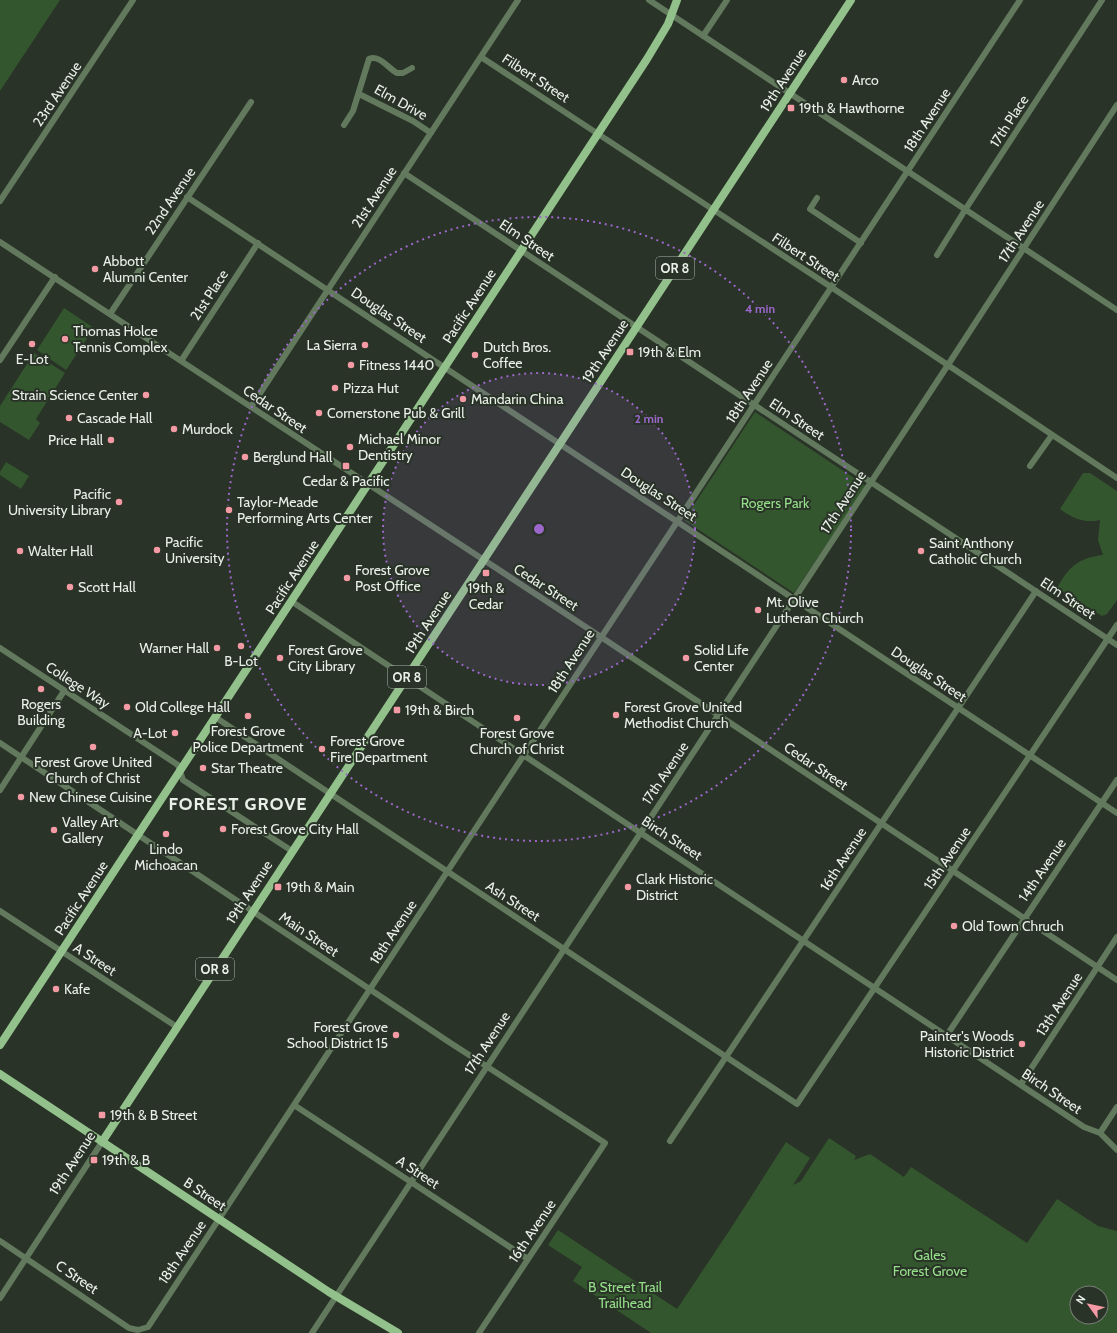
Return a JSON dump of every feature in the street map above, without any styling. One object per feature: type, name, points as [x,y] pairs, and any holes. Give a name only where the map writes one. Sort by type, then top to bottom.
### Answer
[{"type":"main road","name":"Pacific Avenue","points":[[0,1045],[661,37],[678,0]]},
{"type":"main road","name":"19th Avenue","points":[[102,1142],[851,0]]},
{"type":"main road","name":"B Street","points":[[0,1074],[336,1296],[398,1333]]},
{"type":"main road","points":[[0,1083],[13,1083]]},
{"type":"street","name":"23rd Avenue","points":[[0,201],[133,0]]},
{"type":"street","name":"21st Avenue","points":[[251,407],[518,0]]},
{"type":"street","points":[[649,0],[1117,310]]},
{"type":"street","points":[[703,36],[727,0]]},
{"type":"street","name":"18th Avenue","points":[[142,1332],[148,1327],[1020,0]]},
{"type":"street","name":"17th Place","points":[[937,256],[965,210],[1102,0]]},
{"type":"street","name":"Filbert Street","points":[[481,57],[598,133],[713,211],[831,287],[1117,478]]},
{"type":"street","points":[[344,125],[353,111],[366,65],[371,58],[380,60],[397,73],[412,68]]},
{"type":"street","name":"Elm Drive","points":[[359,94],[413,121],[431,133]]},
{"type":"street","name":"22nd Avenue","points":[[110,314],[251,102]]},
{"type":"street","name":"17th Avenue","points":[[312,1333],[948,365],[1117,105]]},
{"type":"street","name":"Elm Street","points":[[404,173],[1117,645]]},
{"type":"street","name":"Douglas Street","points":[[187,197],[678,520],[1030,756],[1117,812]]},
{"type":"street","points":[[817,198],[810,209],[861,243]]},
{"type":"street","name":"Cedar Street","points":[[0,242],[181,360],[483,561],[602,637],[880,824],[1117,980]]},
{"type":"street","name":"21st Place","points":[[181,360],[258,243]]},
{"type":"street","points":[[0,360],[54,277]]},
{"type":"street","points":[[1030,466],[1052,435]]},
{"type":"street","name":"16th Avenue","points":[[670,1141],[1036,591]]},
{"type":"street","name":"Birch Street","points":[[291,601],[1084,1127],[1100,1133],[1117,1150]]},
{"type":"street","name":"15th Avenue","points":[[797,1104],[1117,625]]},
{"type":"street","name":"College Way","points":[[0,648],[178,765],[183,780],[292,852]]},
{"type":"street","points":[[0,790],[64,691]]},
{"type":"street","name":"Ash Street","points":[[215,718],[797,1104]]},
{"type":"street","name":"Main Street","points":[[0,742],[369,989],[605,1143]]},
{"type":"street","name":"14th Avenue","points":[[947,1035],[1117,780]]},
{"type":"street","name":"A Street","points":[[0,911],[177,1028]]},
{"type":"street","name":"13th Avenue","points":[[1021,1084],[1117,937]]},
{"type":"street","name":"A Street","points":[[294,1105],[528,1259]]},
{"type":"street","points":[[1100,1133],[1117,1107]]},
{"type":"street","name":"19th Avenue","points":[[0,1298],[102,1142]]},
{"type":"street","name":"16th Avenue","points":[[479,1333],[605,1143]]},
{"type":"street","name":"C Street","points":[[0,1241],[129,1328],[142,1332]]},
{"type":"green space","points":[[0,0],[60,0],[0,91]]},
{"type":"green space","name":"Thomas Holce Tennis Complex","points":[[64,308],[94,328],[66,370],[37,350]]},
{"type":"green space","points":[[34,353],[65,373],[36,419],[40,423],[29,440],[0,422],[0,406]]},
{"type":"green space","name":"Rogers Park","points":[[755,412],[866,486],[794,593],[684,520]]},
{"type":"green space","points":[[6,462],[29,476],[21,489],[0,475],[0,472]]},
{"type":"green space","points":[[1083,473],[1090,473],[1117,491],[1117,600],[1107,614],[1102,616],[1057,588],[1061,580],[1076,564],[1087,558],[1103,555],[1098,540],[1100,520],[1084,521],[1069,515],[1060,509]]},
{"type":"green space","name":"Gales Forest Grove","points":[[829,1138],[856,1156],[854,1160],[870,1154],[904,1177],[911,1167],[1027,1243],[1057,1199],[1098,1226],[1117,1231],[1117,1333],[651,1333],[573,1281],[582,1267],[548,1245],[558,1230],[677,1309],[786,1142],[810,1158],[793,1185],[801,1181]]},
{"type":"place","name":"Arco","points":[[844,80]]},
{"type":"place","name":"19th & Hawthorne","points":[[791,108]]},
{"type":"place","name":"Abbott Alumni Center","points":[[95,269]]},
{"type":"place","name":"Thomas Holce Tennis Complex","points":[[65,339]]},
{"type":"place","name":"E-Lot","points":[[32,344]]},
{"type":"place","name":"La Sierra","points":[[365,345]]},
{"type":"place","name":"19th & Elm","points":[[630,352]]},
{"type":"place","name":"Dutch Bros. Coffee","points":[[475,355]]},
{"type":"place","name":"Fitness 1440","points":[[351,365]]},
{"type":"place","name":"Pizza Hut","points":[[335,388]]},
{"type":"place","name":"Strain Science Center","points":[[146,395]]},
{"type":"place","name":"Mandarin China","points":[[463,399]]},
{"type":"place","name":"Cornerstone Pub & Grill","points":[[319,413]]},
{"type":"place","name":"Cascade Hall","points":[[69,418]]},
{"type":"place","name":"Murdock","points":[[174,429]]},
{"type":"place","name":"Price Hall","points":[[111,440]]},
{"type":"place","name":"Michael Minor Dentistry","points":[[350,447]]},
{"type":"place","name":"Berglund Hall","points":[[245,457]]},
{"type":"place","name":"Cedar & Pacific","points":[[346,466]]},
{"type":"place","name":"Pacific University Library","points":[[119,502]]},
{"type":"place","name":"Taylor-Meade Performing Arts Center","points":[[229,510]]},
{"type":"place","name":"Pacific University","points":[[157,550]]},
{"type":"place","name":"Walter Hall","points":[[20,551]]},
{"type":"place","name":"Saint Anthony Catholic Church","points":[[921,551]]},
{"type":"place","name":"19th & Cedar","points":[[486,573]]},
{"type":"place","name":"Forest Grove Post Office","points":[[347,578]]},
{"type":"place","name":"Scott Hall","points":[[70,587]]},
{"type":"place","name":"Mt. Olive Lutheran Church","points":[[758,610]]},
{"type":"place","name":"B-Lot","points":[[241,646]]},
{"type":"place","name":"Warner Hall","points":[[217,648]]},
{"type":"place","name":"Forest Grove City Library","points":[[280,658]]},
{"type":"place","name":"Solid Life Center","points":[[686,658]]},
{"type":"place","name":"Rogers Building","points":[[41,689]]},
{"type":"place","name":"Old College Hall","points":[[127,707]]},
{"type":"place","name":"19th & Birch","points":[[397,710]]},
{"type":"place","name":"Forest Grove United Methodist Church","points":[[616,715]]},
{"type":"place","name":"Forest Grove Police Department","points":[[248,716]]},
{"type":"place","name":"Forest Grove Church of Christ","points":[[517,718]]},
{"type":"place","name":"A-Lot","points":[[175,733]]},
{"type":"place","name":"Forest Grove United Church of Christ","points":[[93,747]]},
{"type":"place","name":"Forest Grove Fire Department","points":[[322,749]]},
{"type":"place","name":"Star Theatre","points":[[203,768]]},
{"type":"place","name":"New Chinese Cuisine","points":[[21,797]]},
{"type":"place","name":"Forest Grove City Hall","points":[[223,829]]},
{"type":"place","name":"Valley Art Gallery","points":[[54,830]]},
{"type":"place","name":"Lindo Michoacan","points":[[166,834]]},
{"type":"place","name":"19th & Main","points":[[278,887]]},
{"type":"place","name":"Clark Historic District","points":[[628,887]]},
{"type":"place","name":"Old Town Chruch","points":[[954,926]]},
{"type":"place","name":"Kafe","points":[[56,989]]},
{"type":"place","name":"Forest Grove School District 15","points":[[396,1035]]},
{"type":"place","name":"Painter's Woods Historic District","points":[[1022,1044]]},
{"type":"place","name":"19th & B Street","points":[[102,1115]]},
{"type":"place","name":"19th & B","points":[[94,1160]]},
{"type":"district","name":"FOREST GROVE","points":[[238,804]]},
{"type":"park label","name":"B Street Trail Trailhead","points":[[625,1296]]}]
